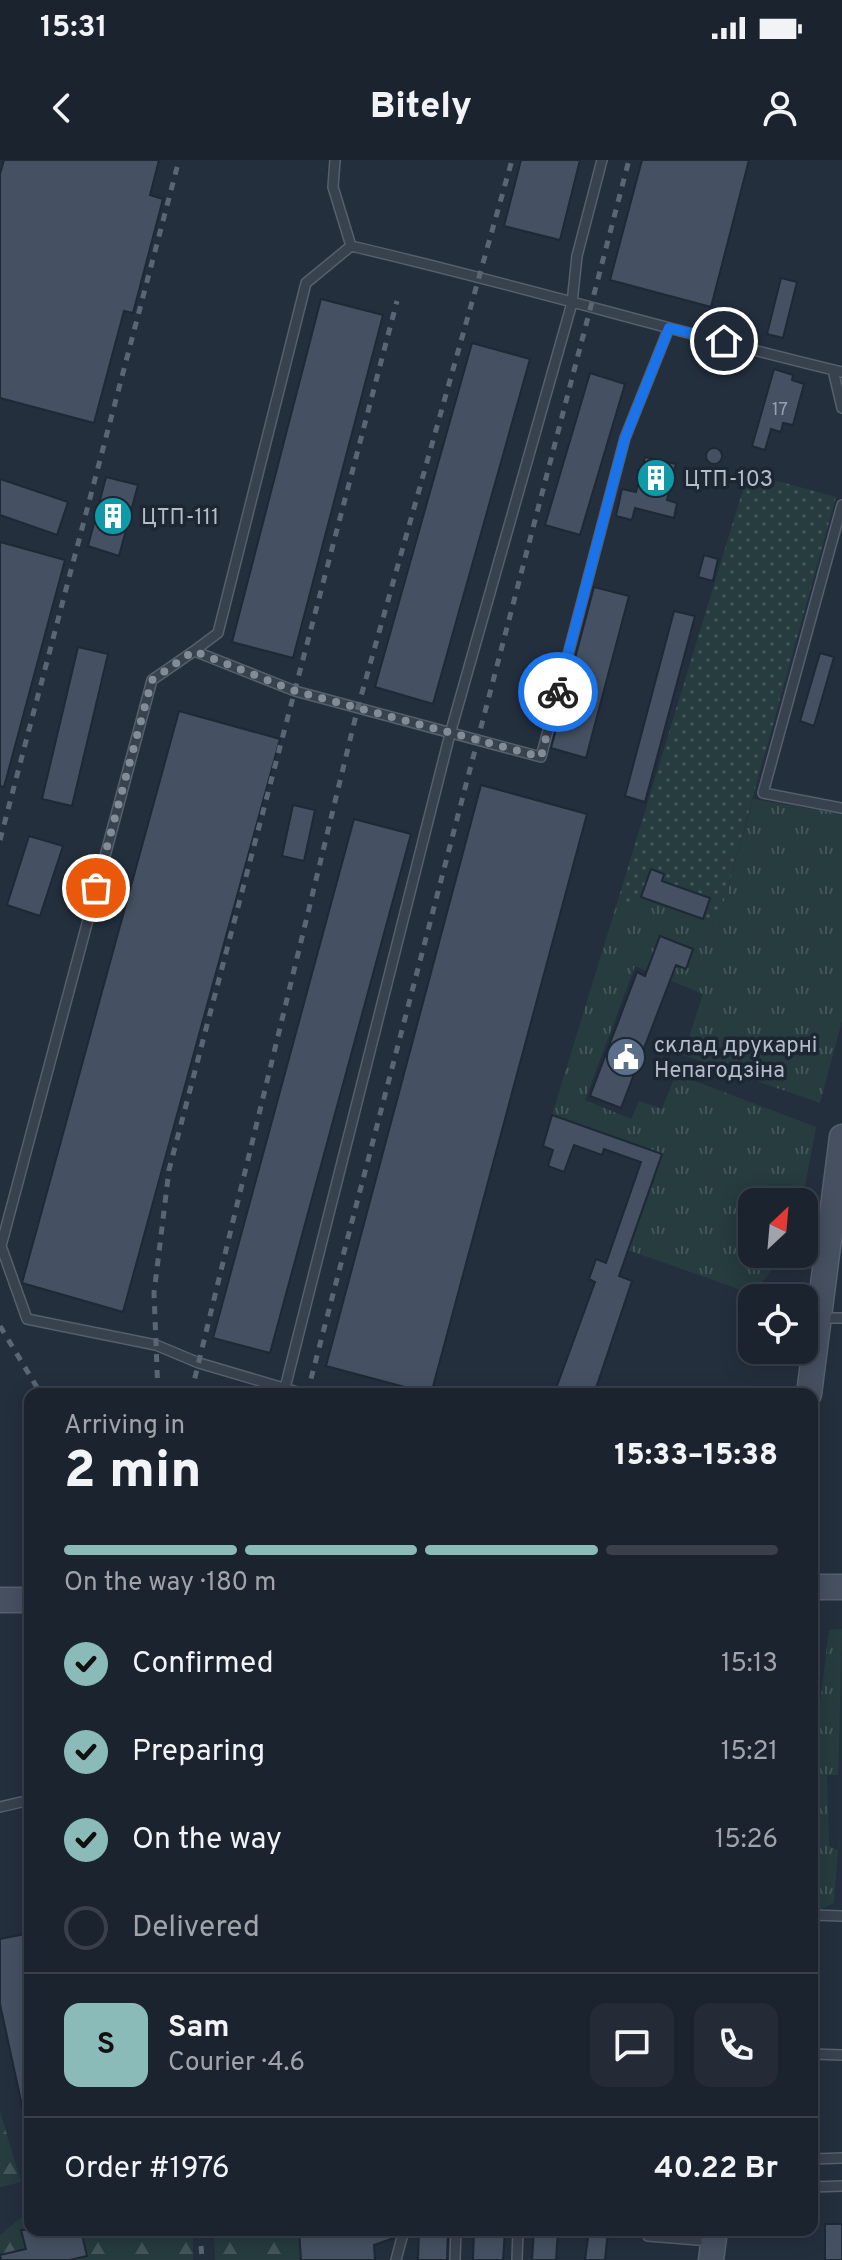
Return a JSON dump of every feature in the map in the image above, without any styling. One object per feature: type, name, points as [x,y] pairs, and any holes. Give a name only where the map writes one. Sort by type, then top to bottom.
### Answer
[{"type":"main road","points":[[811,1388],[830,1318],[842,1137]]},
{"type":"main road","points":[[818,1587],[842,1587]]},
{"type":"main road","points":[[0,1600],[24,1600]]},
{"type":"lane","points":[[335,160],[333,187],[351,246]]},
{"type":"lane","points":[[351,246],[306,283],[218,633],[152,680],[1,1246],[27,1319],[156,1345],[199,1363],[285,1388],[450,734],[572,303],[577,256],[602,160]]},
{"type":"lane","points":[[351,246],[482,276],[572,303],[838,371],[842,408]]},
{"type":"lane","points":[[194,651],[295,691],[541,757],[625,438],[669,328]]},
{"type":"lane","points":[[842,505],[763,793],[842,808]]},
{"type":"lane","points":[[0,1807],[24,1801]]},
{"type":"lane","points":[[818,1915],[842,1916]]},
{"type":"lane","points":[[818,2054],[842,2055]]},
{"type":"lane","points":[[818,2159],[842,2158]]},
{"type":"lane","points":[[818,2187],[842,2186]]},
{"type":"lane","points":[[396,2260],[402,2236]]},
{"type":"lane","points":[[455,2260],[456,2236]]},
{"type":"lane","points":[[517,2260],[518,2236]]},
{"type":"lane","points":[[648,2236],[713,2244]]},
{"type":"green space","points":[[748,473],[836,497],[718,923],[642,897],[638,907],[618,900]]},
{"type":"green space","points":[[753,799],[842,814],[842,1021],[820,1103],[683,1055],[703,994],[635,966],[585,1100],[631,1119],[639,1101],[662,1109],[676,1074],[816,1127],[805,1188],[738,1188],[738,1268],[773,1268],[761,1284],[738,1284],[738,1289],[628,1250],[662,1155],[552,1115],[618,900],[638,907],[641,897],[718,923]]},
{"type":"green space","points":[[842,1629],[838,1775],[827,1775],[829,1846],[838,1850],[834,1903],[818,1910],[818,1720],[829,1630]]},
{"type":"green space","points":[[0,2111],[21,2182],[0,2187]]},
{"type":"green space","points":[[24,2215],[24,2236],[193,2236],[193,2260],[0,2260],[0,2235]]},
{"type":"green space","points":[[214,2236],[299,2236],[301,2260],[215,2260]]},
{"type":"building","points":[[4,160],[159,160],[150,195],[163,199],[133,313],[124,311],[94,423],[0,398],[0,174]]},
{"type":"building","points":[[521,160],[580,160],[560,240],[504,226]]},
{"type":"building","points":[[642,160],[749,160],[711,307],[610,280]]},
{"type":"building","points":[[781,278],[797,282],[783,338],[767,334]]},
{"type":"building","points":[[321,299],[383,315],[293,658],[232,642]]},
{"type":"building","points":[[472,343],[530,359],[433,704],[375,687]]},
{"type":"building","points":[[774,369],[793,375],[792,380],[804,384],[793,425],[783,423],[781,432],[771,429],[765,450],[752,446]]},
{"type":"building","points":[[590,373],[625,384],[580,535],[545,525]]},
{"type":"building","points":[[711,448],[717,448],[722,456],[720,462],[711,464],[706,459],[706,453]]},
{"type":"building","points":[[645,457],[676,464],[667,500],[677,503],[674,518],[635,508],[632,520],[616,516],[622,489],[636,492]]},
{"type":"building","name":"ЦТП-111","points":[[106,477],[138,485],[119,556],[88,546]]},
{"type":"building","points":[[0,479],[68,502],[57,535],[0,515]]},
{"type":"building","points":[[0,542],[65,560],[4,787],[0,786]]},
{"type":"building","points":[[704,555],[718,559],[713,581],[698,577]]},
{"type":"building","points":[[594,587],[629,596],[586,758],[551,748]]},
{"type":"building","points":[[674,611],[695,616],[645,802],[625,796]]},
{"type":"building","points":[[78,647],[108,654],[72,806],[42,799]]},
{"type":"building","points":[[820,653],[834,657],[814,726],[800,721]]},
{"type":"building","points":[[179,711],[280,739],[123,1312],[22,1283]]},
{"type":"building","points":[[481,785],[587,814],[433,1388],[408,1388],[326,1366]]},
{"type":"building","points":[[293,805],[315,810],[304,861],[282,856]]},
{"type":"building","points":[[354,819],[411,834],[270,1353],[213,1338]]},
{"type":"building","points":[[29,836],[63,846],[40,916],[7,905]]},
{"type":"building","points":[[651,869],[664,874],[662,881],[710,898],[703,919],[641,897]]},
{"type":"building","points":[[660,936],[693,949],[686,969],[676,965],[621,1108],[590,1096],[637,972],[645,976]]},
{"type":"building","points":[[552,1115],[662,1154],[619,1276],[632,1281],[596,1388],[556,1388],[595,1282],[589,1279],[596,1259],[606,1263],[641,1162],[604,1149],[602,1155],[574,1145],[564,1172],[548,1166],[553,1150],[543,1146]]},
{"type":"building","points":[[24,1934],[24,2115],[0,2004],[0,1939]]},
{"type":"building","points":[[825,2224],[842,2224],[842,2260],[825,2260]]},
{"type":"building","points":[[21,2230],[24,2230],[24,2236],[82,2236],[87,2256],[70,2260],[1,2260],[0,2255],[26,2249]]},
{"type":"building","points":[[299,2236],[394,2236],[374,2245],[375,2260],[301,2260]]},
{"type":"building","points":[[419,2236],[448,2236],[447,2260],[418,2260]]},
{"type":"building","points":[[474,2236],[505,2236],[503,2260],[473,2260]]},
{"type":"building","points":[[534,2236],[558,2236],[556,2260],[532,2260]]},
{"type":"building","points":[[588,2236],[607,2236],[605,2260],[585,2260]]},
{"type":"railway","points":[[0,840],[179,160]]},
{"type":"railway","points":[[192,1388],[358,707],[512,160]]},
{"type":"railway","points":[[309,1388],[629,160]]},
{"type":"railway","points":[[158,1388],[154,1293],[169,1170],[397,301]]},
{"type":"railway","points":[[0,1326],[37,1388]]},
{"type":"railway","points":[[200,2236],[202,2260]]},
{"type":"way so far","points":[[96,888],[152,680],[194,651],[295,691],[541,757],[558,692]]},
{"type":"place","name":"ЦТП-103","points":[[656,478]]},
{"type":"place","name":"ЦТП-111","points":[[113,516]]},
{"type":"place","name":"склад друкарні Непагодзіна","points":[[626,1057]]},
{"type":"route","points":[[558,692],[625,438],[669,328],[724,341]]}]
